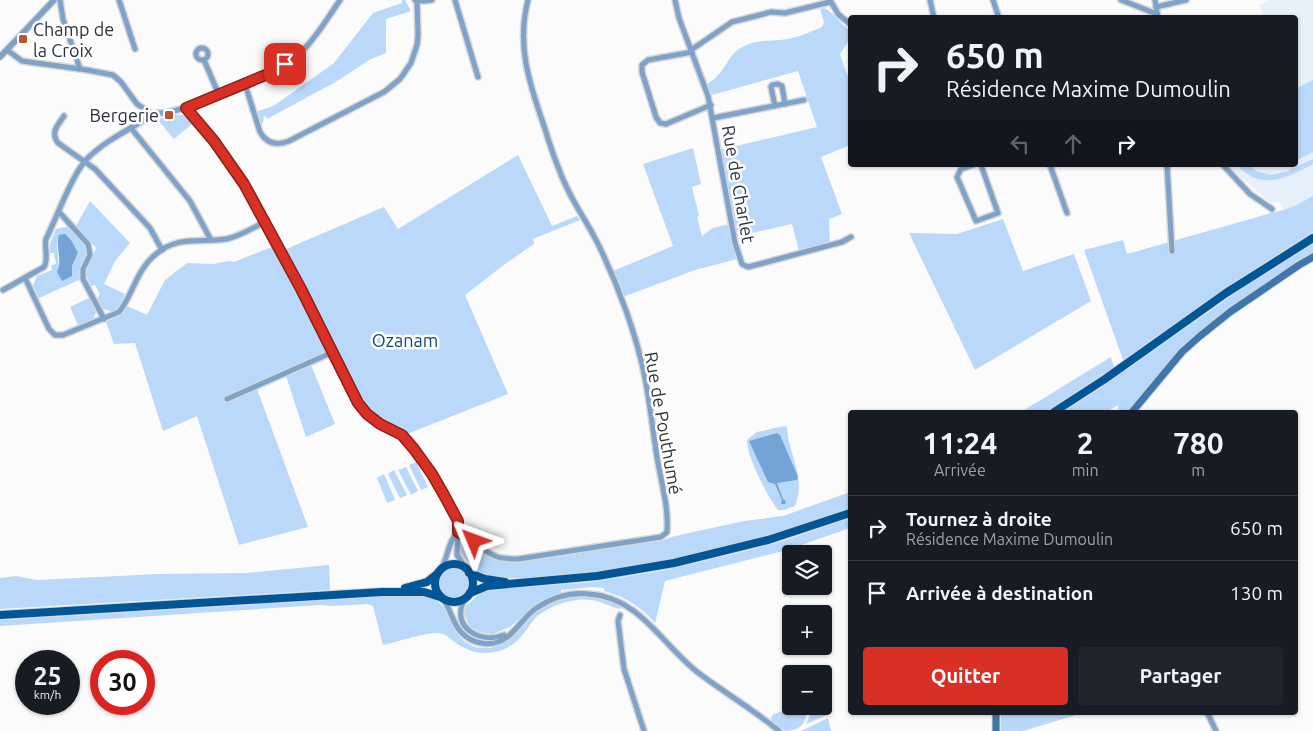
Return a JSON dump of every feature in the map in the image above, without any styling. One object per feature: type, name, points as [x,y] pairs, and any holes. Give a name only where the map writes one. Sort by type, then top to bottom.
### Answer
[{"type":"main road","points":[[1057,410],[1226,293],[1313,238]]},
{"type":"main road","points":[[1134,410],[1182,352],[1206,331],[1289,272],[1313,258]]},
{"type":"main road","points":[[0,614],[382,592],[424,592],[453,602],[484,587],[597,576],[674,563],[759,543],[848,514]]},
{"type":"main road","points":[[382,592],[429,581],[440,571],[454,564],[485,578],[514,584]]},
{"type":"main road","points":[[440,571],[435,585],[442,598]]},
{"type":"main road","points":[[467,571],[473,584],[467,596]]},
{"type":"main road","points":[[996,715],[996,731]]},
{"type":"street","points":[[0,57],[54,0]]},
{"type":"street","points":[[60,0],[63,19],[80,69]]},
{"type":"street","points":[[118,0],[135,49]]},
{"type":"street","points":[[7,50],[22,61],[107,73],[117,78],[142,110],[150,114],[165,113],[186,108],[277,69],[296,56],[315,37],[340,0]]},
{"type":"street","points":[[245,84],[263,138],[276,144],[289,141],[384,92],[400,79],[411,64],[417,46],[416,0],[432,0]]},
{"type":"street","points":[[455,0],[478,77]]},
{"type":"street","name":"Rue de Pouthumé","points":[[458,532],[495,556],[522,559],[661,537],[666,534],[667,530],[666,508],[645,379],[636,343],[599,245],[570,195],[559,171],[529,80],[522,38],[528,0]]},
{"type":"street","name":"Rue de Charlet","points":[[675,0],[677,14],[711,105],[735,243],[743,265],[752,266],[800,254],[842,242],[851,237]]},
{"type":"street","points":[[930,0],[933,15]]},
{"type":"street","points":[[993,0],[998,15]]},
{"type":"street","points":[[1121,0],[1156,15]]},
{"type":"street","points":[[1155,0],[1158,15]]},
{"type":"street","points":[[1156,8],[1186,0]]},
{"type":"street","points":[[711,105],[666,124],[660,123],[656,118],[642,72],[643,63],[648,60],[692,51],[732,22],[771,12],[785,14],[830,1],[838,14],[848,22]]},
{"type":"street","points":[[204,60],[219,95]]},
{"type":"street","points":[[775,106],[771,88],[778,84],[782,86],[785,104]]},
{"type":"street","points":[[713,118],[804,100]]},
{"type":"street","points":[[186,108],[232,165],[265,222],[358,403],[367,414],[380,424],[402,435],[427,467],[458,521],[457,555],[467,571]]},
{"type":"street","points":[[3,290],[41,270],[46,264],[45,243],[84,162],[95,152],[150,114]]},
{"type":"street","points":[[64,116],[54,130],[55,139],[95,169],[150,228],[162,250]]},
{"type":"street","points":[[131,128],[190,201],[210,240]]},
{"type":"street","points":[[967,167],[961,169],[957,177],[976,221],[998,213],[983,167]]},
{"type":"street","points":[[1051,167],[1067,214]]},
{"type":"street","points":[[1167,167],[1172,251]]},
{"type":"street","points":[[1225,167],[1250,194],[1272,209]]},
{"type":"street","points":[[59,212],[88,244],[90,255],[83,269],[83,278],[104,319]]},
{"type":"street","points":[[25,278],[50,329],[55,334],[63,335],[115,315],[122,309],[138,275],[156,254],[162,250],[180,241],[228,239],[265,222]]},
{"type":"street","points":[[227,399],[333,352]]},
{"type":"street","points":[[440,571],[446,561],[453,538],[458,532]]},
{"type":"street","points":[[442,598],[450,608],[458,628],[469,639],[482,644],[504,639],[536,608],[560,597],[583,594],[612,598],[639,614],[696,671],[779,731]]},
{"type":"street","points":[[467,596],[461,608],[461,617],[466,627],[473,633],[481,637],[492,638],[511,632]]},
{"type":"street","points":[[620,615],[618,620],[624,669],[644,731]]},
{"type":"street","points":[[1208,715],[1216,731]]},
{"type":"shaded area","points":[[1269,0],[1313,0],[1313,195],[1301,204],[1285,210],[1279,202],[1271,203],[1231,167],[1298,167],[1298,15],[1262,15],[1259,5]]},
{"type":"shaded area","points":[[65,234],[71,240],[78,253],[72,266],[72,276],[62,281],[57,272],[59,268],[58,240],[59,235]]},
{"type":"shaded area","points":[[777,433],[780,435],[798,477],[797,480],[777,483],[783,499],[786,501],[785,504],[781,504],[782,500],[775,484],[768,482],[749,441]]},
{"type":"green space","points":[[402,0],[405,0],[411,11],[386,19],[386,53],[369,60],[339,80],[267,119],[266,116],[263,117],[264,120],[261,125],[257,110],[275,105],[334,63],[373,13],[402,3]]},
{"type":"green space","points":[[824,8],[830,12],[848,29],[848,42],[840,54],[848,77],[848,146],[821,157],[842,214],[829,219],[830,245],[800,254],[792,224],[734,237],[719,150],[817,127],[798,71],[712,95],[707,84],[718,76],[739,49],[746,45],[796,37],[822,27],[824,22],[820,9]]},
{"type":"green space","points":[[1313,80],[1313,152],[1298,160],[1298,88]]},
{"type":"green space","points":[[183,115],[193,123],[174,139],[157,119]]},
{"type":"green space","points":[[693,148],[701,184],[692,187],[702,236],[713,228],[729,224],[737,259],[695,270],[623,297],[613,271],[673,246],[643,164]]},
{"type":"green space","name":"Ozanam","points":[[518,155],[552,226],[577,216],[580,220],[533,239],[534,244],[465,295],[508,394],[407,434],[396,434],[371,422],[364,414],[352,396],[332,356],[311,365],[335,424],[306,437],[286,376],[257,389],[308,527],[239,545],[197,416],[163,431],[135,343],[114,344],[106,322],[121,314],[127,306],[147,315],[165,280],[187,263],[213,264],[234,262],[274,246],[284,250],[384,207],[398,229]]},
{"type":"green space","points":[[1313,159],[1313,164],[1284,178],[1274,180],[1256,178],[1239,167],[1251,167],[1256,171],[1271,175]]},
{"type":"green space","points":[[1313,195],[1313,232],[1234,282],[1123,360],[1084,250],[1123,240],[1127,254],[1286,209],[1297,205]]},
{"type":"green space","points":[[90,201],[130,243],[115,261],[104,284],[125,294],[119,307],[113,312],[103,309],[97,299],[100,294],[95,285],[91,286],[88,280],[88,267],[96,248],[76,226]]},
{"type":"green space","points":[[1003,219],[1023,271],[1074,254],[1091,301],[975,370],[909,233],[957,234]]},
{"type":"green space","points":[[69,226],[84,244],[87,256],[82,269],[81,279],[39,298],[33,286],[37,276],[52,270],[51,265],[56,264],[54,253],[50,253],[50,250],[51,241],[56,229]],"holes":[[[58,238],[78,253],[72,266],[59,267]]]},
{"type":"green space","points":[[1313,244],[1313,252],[1222,313],[1195,335],[1182,347],[1129,410],[1118,410],[1118,405],[1109,410],[1066,410],[1099,389],[1238,291]]},
{"type":"green space","points":[[91,297],[97,309],[93,320],[78,325],[70,307]]},
{"type":"green space","points":[[1111,357],[1114,367],[1048,410],[1024,410]]},
{"type":"green space","points":[[787,427],[799,486],[795,506],[778,510],[758,476],[750,456],[747,440],[757,432]]},
{"type":"green space","points":[[416,462],[428,487],[421,490],[409,465]]},
{"type":"green space","points":[[406,467],[418,491],[411,495],[398,470]]},
{"type":"green space","points":[[394,470],[407,495],[400,498],[388,474]]},
{"type":"green space","points":[[384,474],[395,500],[387,503],[377,478]]},
{"type":"green space","points":[[848,493],[848,509],[744,542],[636,566],[544,577],[486,576],[476,570],[459,549],[460,546],[469,542],[491,557],[515,562],[644,542],[662,541],[671,537],[744,521],[783,516]]},
{"type":"green space","points":[[848,519],[848,529],[801,545],[782,545],[782,551],[665,581],[655,623],[626,599],[604,591],[604,588],[592,587],[561,590],[561,593],[540,601],[510,627],[493,634],[479,632],[474,629],[469,625],[464,614],[466,606],[484,590],[593,582],[666,570],[750,550]]},
{"type":"green space","points":[[329,565],[330,590],[0,609],[0,578],[16,576],[37,580],[158,574],[247,573]]},
{"type":"green space","points":[[454,568],[465,572],[469,583],[465,594],[454,598],[443,594],[439,583],[443,572]]},
{"type":"green space","points":[[413,595],[427,596],[439,603],[464,641],[473,646],[484,648],[500,645],[512,637],[533,615],[554,602],[576,597],[600,599],[623,607],[620,609],[584,599],[559,604],[537,617],[522,636],[509,647],[485,653],[468,650],[444,634],[439,633],[383,645],[373,606],[368,604],[320,605],[0,626],[0,620]]},
{"type":"green space","points":[[782,711],[782,715],[806,715],[806,717],[799,727],[791,731],[785,731],[772,721],[771,717]]},
{"type":"green space","points":[[810,715],[827,715],[806,724]]},
{"type":"green space","points":[[1001,715],[1076,715],[1023,731],[1001,731]]},
{"type":"green space","points":[[828,718],[831,731],[801,731]]},
{"type":"place","name":"Champ de la Croix","points":[[23,39]]},
{"type":"place","name":"Bergerie","points":[[169,115]]},
{"type":"route","points":[[285,64],[268,74],[186,108],[214,141],[244,184],[278,244],[358,403],[367,414],[380,424],[402,435],[414,449],[432,474],[458,521],[458,532],[474,541]]}]
